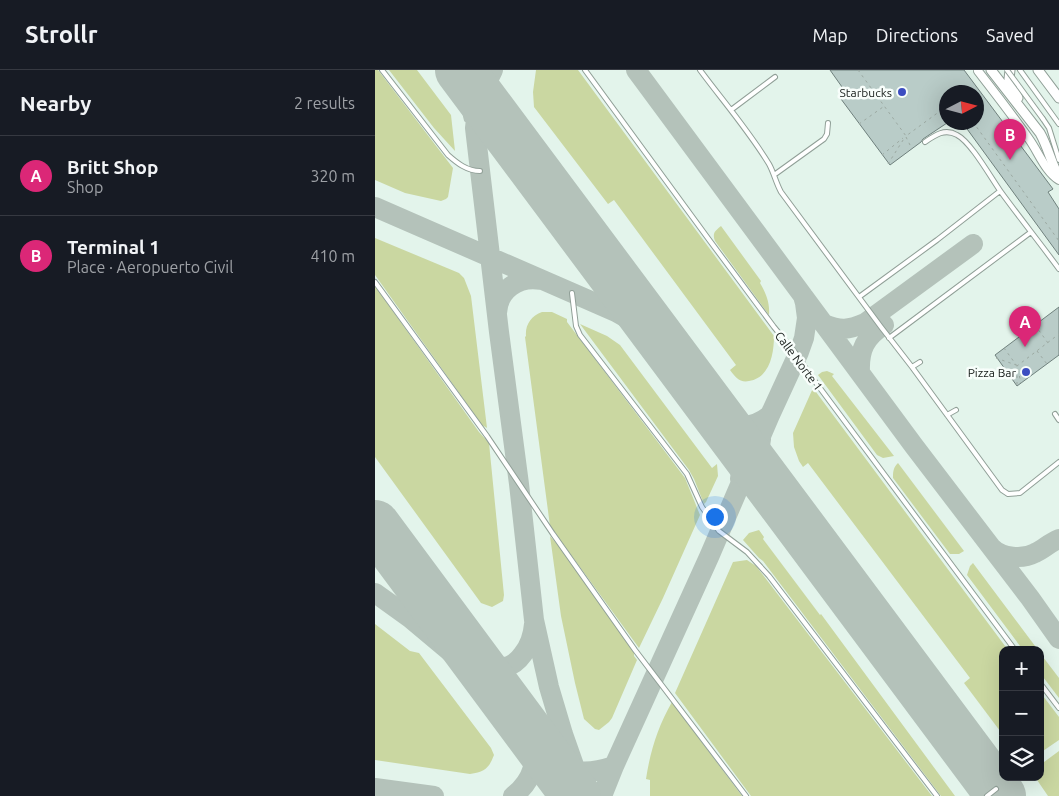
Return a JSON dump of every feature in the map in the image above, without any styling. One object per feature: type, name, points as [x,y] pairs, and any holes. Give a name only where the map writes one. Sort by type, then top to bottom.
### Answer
[{"type":"street","points":[[978,70],[1029,139],[1047,168],[1053,175],[1059,178]]},
{"type":"street","points":[[991,70],[1043,138],[1059,178]]},
{"type":"street","points":[[1008,70],[1011,84],[1027,116]]},
{"type":"street","points":[[1039,70],[1059,98]]},
{"type":"lane","points":[[382,70],[448,155],[472,171],[480,171]]},
{"type":"lane","name":"Calle Norte 1","points":[[585,70],[1012,646]]},
{"type":"lane","points":[[700,70],[770,165],[781,192],[1002,490],[1008,494],[1020,493],[1059,462]]},
{"type":"lane","points":[[1008,70],[1049,128],[1059,160]]},
{"type":"lane","points":[[1020,70],[1059,124]]},
{"type":"lane","points":[[731,110],[775,78]]},
{"type":"lane","points":[[773,175],[824,139],[827,134],[828,123]]},
{"type":"lane","points":[[925,142],[939,133],[956,134],[970,148],[1059,269]]},
{"type":"lane","points":[[859,296],[937,240],[1000,191]]},
{"type":"lane","points":[[889,338],[1031,232]]},
{"type":"lane","points":[[375,282],[487,436],[635,650],[746,796]]},
{"type":"lane","points":[[572,293],[576,326],[580,335],[687,474],[702,507],[719,531],[747,552],[769,576],[937,796]]},
{"type":"lane","points":[[912,367],[920,362]]},
{"type":"lane","points":[[947,415],[956,410]]},
{"type":"lane","points":[[1055,414],[1059,420]]},
{"type":"lane","points":[[1044,688],[1059,708]]},
{"type":"lane","points":[[987,796],[996,789]]},
{"type":"path","points":[[858,70],[906,136],[912,148]]},
{"type":"path","points":[[859,124],[884,106]]},
{"type":"path","points":[[882,155],[939,112]]},
{"type":"path","points":[[979,130],[1059,241]]},
{"type":"path","points":[[888,164],[906,136]]},
{"type":"path","points":[[1035,325],[1048,343]]},
{"type":"path","points":[[1011,378],[1017,366],[1059,334]]},
{"type":"path","points":[[1004,348],[1017,366],[1021,383]]},
{"type":"path","points":[[1037,350],[1047,364]]},
{"type":"path","points":[[996,358],[1017,366]]},
{"type":"path","points":[[1017,366],[1017,386]]},
{"type":"green space","points":[[375,70],[378,70],[453,168],[448,197],[446,199],[441,201],[405,193],[375,180]]},
{"type":"green space","points":[[389,70],[417,70],[451,115],[455,151],[434,128]]},
{"type":"green space","points":[[536,70],[578,70],[774,336],[772,357],[762,375],[756,379],[746,381],[738,379],[734,375],[730,370],[736,365],[614,200],[608,204],[534,107],[533,92]]},
{"type":"green space","points":[[721,226],[761,281],[760,283],[768,302],[769,315],[715,241],[715,232]]},
{"type":"green space","points":[[375,238],[459,273],[464,278],[471,296],[487,428],[482,425],[375,275]]},
{"type":"green space","points":[[375,286],[479,432],[489,443],[504,595],[503,601],[492,607],[481,603],[375,457]]},
{"type":"green space","points":[[542,312],[552,312],[567,319],[567,322],[685,478],[700,515],[639,648],[550,526],[525,337],[529,321]]},
{"type":"green space","points":[[580,324],[607,336],[620,345],[712,468],[717,464],[718,476],[704,504],[689,470]]},
{"type":"green space","points":[[827,371],[834,374],[832,376],[894,456],[883,458],[877,455],[818,375]]},
{"type":"green space","points":[[813,388],[1005,646],[999,646],[999,730],[964,683],[970,678],[808,463],[803,467],[794,447],[793,433]]},
{"type":"green space","points":[[898,463],[964,551],[959,554],[950,554],[893,478],[895,467]]},
{"type":"green space","points":[[759,530],[764,537],[763,539],[821,614],[955,796],[941,796],[763,561],[743,540],[749,533]]},
{"type":"green space","points":[[550,536],[563,551],[634,652],[637,660],[612,718],[599,730],[595,729],[584,719],[561,616]]},
{"type":"green space","points":[[747,560],[756,566],[932,796],[751,796],[675,693],[733,562]]},
{"type":"green space","points":[[973,563],[1035,646],[1020,646],[967,575]]},
{"type":"green space","points":[[375,624],[410,651],[419,653],[491,748],[494,755],[486,769],[470,774],[375,760]]},
{"type":"green space","points":[[1044,658],[1059,678],[1059,698],[1044,678]]},
{"type":"green space","points":[[1044,697],[1059,717],[1059,740],[1044,750]]},
{"type":"green space","points":[[672,702],[742,796],[650,796],[650,780],[646,779],[650,759],[655,739]]},
{"type":"green space","points":[[1059,751],[1059,796],[1048,796],[1038,781],[1044,781],[1044,762]]},
{"type":"building","points":[[830,70],[964,70],[975,85],[939,85],[939,128],[890,165],[841,99],[847,94]]},
{"type":"building","points":[[984,97],[1053,189],[1048,192],[1059,209],[1059,255],[968,130],[984,130]]},
{"type":"building","points":[[1059,307],[1059,355],[1017,386],[995,355]]},
{"type":"taxiway","points":[[493,70],[481,98],[475,128],[534,620],[549,687],[563,734],[576,771],[588,796]]},
{"type":"taxiway","points":[[636,70],[1059,639]]},
{"type":"taxiway","points":[[463,74],[470,94],[473,116]]},
{"type":"taxiway","points":[[375,207],[616,312],[639,325],[671,352]]},
{"type":"taxiway","points":[[824,324],[845,329],[865,323],[973,244]]},
{"type":"taxiway","points":[[497,313],[501,298],[511,286],[525,280],[541,280]]},
{"type":"taxiway","points":[[602,796],[799,352],[804,338],[807,318],[803,296]]},
{"type":"taxiway","points":[[860,372],[864,345],[872,334],[884,325]]},
{"type":"taxiway","points":[[717,416],[729,424],[743,426],[757,423],[770,415]]},
{"type":"taxiway","points":[[717,416],[731,438],[738,454],[741,470],[740,479]]},
{"type":"taxiway","points":[[761,439],[760,453],[766,474],[775,493]]},
{"type":"taxiway","points":[[991,547],[1006,556],[1024,557],[1059,539]]},
{"type":"taxiway","points":[[375,593],[410,618],[484,680],[509,706]]},
{"type":"taxiway","points":[[474,658],[500,667],[512,664],[518,660],[528,647],[534,624]]},
{"type":"taxiway","points":[[513,796],[525,784],[533,769],[535,752],[530,735]]},
{"type":"taxiway","points":[[550,761],[567,768],[582,771],[614,766]]},
{"type":"taxiway","points":[[375,788],[434,796]]},
{"type":"runway","points":[[460,70],[1001,796]]},
{"type":"runway","points":[[375,525],[576,796]]},
{"type":"place","name":"Starbucks","points":[[902,92]]},
{"type":"place","name":"Terminal 1","points":[[1010,160]]},
{"type":"place","name":"Britt Shop","points":[[1025,347]]},
{"type":"place","name":"Pizza Bar","points":[[1026,372]]}]
